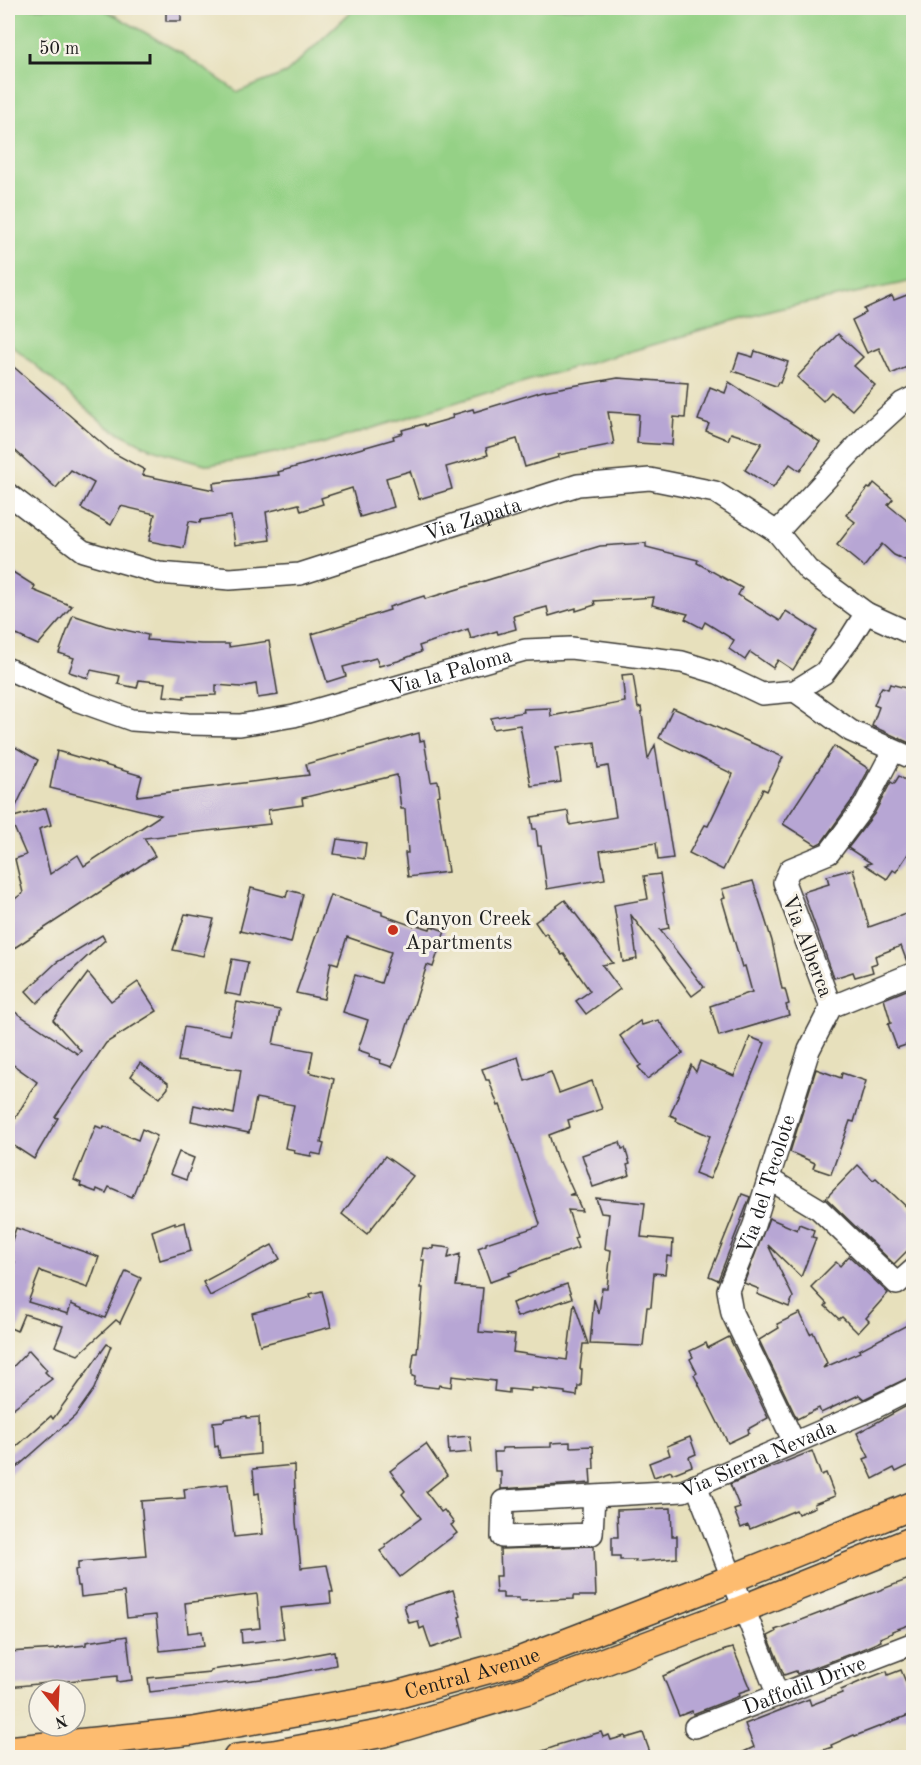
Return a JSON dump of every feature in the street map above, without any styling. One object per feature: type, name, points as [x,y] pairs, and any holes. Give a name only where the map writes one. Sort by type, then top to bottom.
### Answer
[{"type":"main road","name":"Central Avenue","points":[[8,1750],[64,1751],[396,1695],[516,1662],[914,1505]]},
{"type":"main road","name":"Central Avenue","points":[[237,1758],[329,1744],[405,1727],[528,1690],[737,1611],[914,1540]]},
{"type":"street","points":[[777,532],[868,434],[902,403],[914,397]]},
{"type":"street","name":"Via Zapata","points":[[8,494],[83,551],[159,573],[230,579],[300,574],[578,485],[650,479],[715,492],[777,532],[808,570],[866,613],[914,635]]},
{"type":"street","name":"Via la Paloma","points":[[8,669],[76,700],[132,720],[188,724],[240,725],[294,716],[525,650],[571,648],[682,662],[718,673],[762,694],[795,691],[824,672],[849,640],[866,613]]},
{"type":"street","points":[[795,691],[851,731],[914,759]]},
{"type":"street","name":"Via Alberca","points":[[831,1007],[784,882],[790,869],[829,853],[864,806],[893,751]]},
{"type":"street","points":[[831,1007],[914,973]]},
{"type":"street","name":"Via del Tecolote","points":[[794,1442],[732,1313],[728,1290],[754,1225],[809,1050],[831,1007]]},
{"type":"street","points":[[769,1179],[819,1209],[897,1284],[914,1269]]},
{"type":"street","name":"Via Sierra Nevada","points":[[594,1496],[689,1488],[870,1410],[914,1388]]},
{"type":"street","points":[[689,1488],[771,1699]]},
{"type":"street","name":"Daffodil Drive","points":[[695,1727],[914,1643]]},
{"type":"green space","points":[[8,8],[102,8],[181,53],[238,92],[286,73],[355,8],[913,8],[913,281],[774,310],[496,390],[318,445],[209,465],[149,448],[108,427],[8,342]]},
{"type":"building","points":[[166,8],[181,8],[181,21],[166,21]]},
{"type":"building","points":[[907,295],[914,310],[914,364],[891,374],[879,348],[867,353],[852,320],[866,313],[864,309],[892,296],[894,300]]},
{"type":"building","points":[[838,334],[863,357],[854,366],[875,385],[852,410],[831,392],[823,401],[797,377]]},
{"type":"building","points":[[755,351],[788,362],[780,383],[778,382],[776,386],[733,371],[739,353],[753,357]]},
{"type":"building","points":[[8,362],[112,452],[145,470],[142,475],[214,490],[213,483],[279,475],[278,472],[394,439],[393,436],[403,433],[402,430],[424,424],[425,426],[453,418],[452,415],[473,409],[474,412],[543,391],[618,378],[688,383],[685,418],[674,417],[672,445],[637,443],[639,414],[608,412],[614,444],[558,455],[559,457],[525,467],[517,439],[486,448],[488,455],[446,467],[452,489],[419,499],[410,471],[386,478],[394,507],[360,517],[352,488],[321,498],[323,504],[301,511],[299,504],[266,512],[270,540],[235,545],[231,516],[201,520],[200,523],[189,521],[184,548],[149,541],[155,514],[121,506],[111,525],[81,508],[94,483],[71,470],[56,488],[8,444]]},
{"type":"building","points":[[729,382],[820,442],[800,471],[790,464],[773,488],[745,470],[762,443],[731,433],[728,440],[706,431],[709,424],[698,420],[710,387],[725,393]]},
{"type":"building","points":[[874,483],[893,499],[888,505],[914,526],[914,564],[894,555],[882,544],[864,567],[837,545],[855,522],[846,515]]},
{"type":"building","points":[[646,543],[646,547],[698,560],[697,563],[742,588],[738,595],[780,621],[786,611],[817,631],[793,670],[778,660],[773,668],[750,652],[745,660],[729,649],[734,640],[705,622],[702,628],[685,619],[688,614],[652,605],[654,597],[594,601],[595,605],[549,616],[547,607],[513,616],[516,629],[498,634],[497,631],[471,639],[468,629],[419,646],[421,652],[398,661],[379,666],[376,658],[343,667],[346,676],[327,682],[312,634],[390,610],[389,607],[424,596],[425,599],[600,546]]},
{"type":"building","points":[[8,569],[35,586],[33,590],[72,606],[38,645],[8,631]]},
{"type":"building","points":[[73,615],[106,626],[148,635],[147,640],[229,644],[229,647],[269,641],[278,695],[258,698],[256,684],[241,687],[216,685],[216,695],[184,696],[184,698],[164,696],[166,683],[139,680],[137,688],[118,684],[120,676],[91,670],[88,678],[69,672],[74,658],[59,653]]},
{"type":"building","points":[[633,674],[638,708],[641,707],[648,759],[655,745],[673,858],[658,860],[656,843],[600,851],[605,879],[547,889],[541,846],[538,846],[536,829],[533,829],[531,817],[568,811],[570,825],[616,817],[608,766],[598,768],[595,742],[556,747],[561,782],[531,786],[520,725],[493,729],[491,718],[524,712],[523,709],[550,708],[551,716],[625,702],[622,675]]},
{"type":"building","points":[[890,684],[914,690],[914,745],[872,726],[879,707],[874,705],[880,690],[882,687],[888,689]]},
{"type":"building","points":[[673,708],[783,757],[767,791],[763,789],[723,870],[689,853],[705,825],[708,826],[733,774],[659,738]]},
{"type":"building","points":[[419,733],[420,741],[424,740],[431,782],[438,781],[440,795],[437,796],[448,872],[408,877],[405,853],[408,853],[405,809],[401,809],[397,775],[302,798],[303,805],[268,810],[270,824],[144,838],[155,856],[8,952],[8,904],[23,893],[15,859],[26,855],[10,818],[46,808],[51,825],[39,829],[50,874],[78,855],[84,866],[161,815],[50,788],[57,751],[142,776],[137,796],[309,775],[306,764]]},
{"type":"building","points":[[8,743],[38,760],[8,823]]},
{"type":"building","points":[[834,746],[869,769],[853,799],[822,842],[816,845],[783,824]]},
{"type":"building","points":[[899,776],[914,786],[914,845],[896,872],[893,870],[887,879],[865,865],[871,863],[848,848],[874,814],[891,782],[894,784]]},
{"type":"building","name":"Canyon Creek Apartments","points":[[337,839],[366,843],[364,859],[334,854]]},
{"type":"building","points":[[853,869],[869,927],[914,911],[914,961],[907,962],[901,946],[875,956],[877,963],[871,965],[873,972],[855,977],[853,972],[834,978],[803,892],[829,884],[827,876]]},
{"type":"building","points":[[660,874],[669,928],[660,930],[704,987],[692,996],[631,915],[637,959],[623,962],[614,905],[648,899],[644,876]]},
{"type":"building","points":[[753,881],[772,941],[782,989],[785,989],[789,1015],[719,1036],[710,1006],[752,992],[745,966],[742,967],[722,899],[725,898],[722,889]]},
{"type":"building","points":[[251,888],[286,897],[288,890],[303,894],[291,943],[240,931]]},
{"type":"building","points":[[330,895],[382,912],[382,915],[413,926],[413,924],[430,929],[431,926],[445,931],[433,967],[427,965],[392,1067],[358,1050],[368,1020],[343,1012],[355,975],[381,983],[391,952],[347,937],[338,964],[331,962],[324,999],[296,993]]},
{"type":"building","points":[[565,900],[613,963],[602,965],[620,989],[586,1014],[576,1001],[590,991],[564,954],[562,955],[535,922]]},
{"type":"building","points":[[185,914],[214,919],[203,956],[173,950]]},
{"type":"building","points":[[102,935],[105,940],[37,1003],[26,991],[57,962]]},
{"type":"building","points":[[232,959],[248,962],[241,996],[225,993]]},
{"type":"building","points":[[88,973],[111,1001],[138,982],[157,1011],[106,1043],[55,1117],[58,1118],[34,1159],[8,1142],[8,1130],[37,1082],[8,1061],[8,1018],[12,1010],[78,1054],[81,1051],[53,1020]]},
{"type":"building","points":[[914,987],[914,1038],[907,1040],[909,1044],[897,1048],[888,1024],[891,1023],[884,999]]},
{"type":"building","points":[[237,1002],[280,1010],[273,1044],[313,1051],[309,1072],[334,1079],[321,1143],[324,1144],[321,1155],[294,1153],[295,1150],[285,1148],[294,1105],[256,1098],[249,1133],[191,1121],[194,1105],[234,1114],[241,1070],[178,1061],[184,1027],[230,1035]]},
{"type":"building","points":[[658,1020],[683,1053],[647,1079],[638,1067],[641,1065],[620,1036],[640,1021],[642,1025]]},
{"type":"building","points":[[750,1037],[765,1043],[710,1179],[695,1173],[710,1136],[676,1121],[677,1118],[670,1115],[691,1065],[696,1072],[700,1061],[734,1076]]},
{"type":"building","points":[[518,1057],[525,1081],[551,1072],[559,1093],[592,1081],[602,1109],[568,1120],[570,1127],[549,1135],[558,1163],[560,1162],[574,1193],[569,1195],[575,1195],[582,1211],[568,1210],[577,1237],[574,1238],[578,1248],[490,1282],[478,1248],[540,1224],[503,1113],[482,1069]]},
{"type":"building","points":[[140,1063],[168,1083],[168,1088],[160,1098],[131,1076]]},
{"type":"building","points":[[816,1069],[841,1078],[842,1073],[866,1081],[854,1122],[850,1121],[831,1174],[813,1168],[815,1163],[790,1152]]},
{"type":"building","points":[[96,1126],[103,1129],[104,1126],[138,1140],[142,1129],[157,1136],[132,1197],[109,1187],[106,1193],[97,1189],[96,1192],[80,1186],[81,1183],[74,1180]]},
{"type":"building","points":[[620,1142],[622,1149],[625,1148],[630,1164],[627,1165],[630,1175],[593,1187],[582,1155]]},
{"type":"building","points":[[179,1152],[194,1158],[186,1180],[170,1174]]},
{"type":"building","points":[[385,1156],[413,1176],[367,1234],[342,1214]]},
{"type":"building","points":[[858,1165],[873,1180],[876,1178],[914,1214],[914,1244],[894,1264],[826,1198]]},
{"type":"building","points":[[742,1194],[750,1197],[718,1280],[709,1276]]},
{"type":"building","points":[[596,1198],[645,1203],[641,1237],[673,1240],[672,1257],[667,1256],[665,1274],[654,1273],[651,1307],[647,1307],[643,1346],[590,1344],[594,1299],[599,1314],[602,1288],[607,1288],[611,1250],[605,1249],[609,1214],[601,1213]]},
{"type":"building","points":[[769,1218],[797,1230],[799,1224],[814,1230],[812,1237],[816,1238],[801,1277],[768,1245],[793,1297],[789,1307],[757,1294],[759,1289],[744,1283]]},
{"type":"building","points":[[175,1222],[175,1225],[185,1222],[191,1251],[160,1260],[152,1231]]},
{"type":"building","points":[[16,1228],[99,1257],[88,1288],[40,1271],[28,1302],[68,1314],[71,1304],[105,1318],[126,1271],[141,1278],[120,1323],[116,1320],[78,1355],[55,1346],[63,1326],[24,1314],[17,1331],[8,1327],[8,1278],[15,1262],[8,1259],[8,1252]]},
{"type":"building","points":[[272,1245],[280,1259],[210,1296],[203,1282]]},
{"type":"building","points":[[433,1246],[450,1248],[448,1258],[460,1254],[456,1286],[483,1288],[479,1332],[515,1335],[513,1352],[567,1360],[574,1303],[588,1344],[583,1344],[580,1369],[582,1369],[581,1386],[578,1386],[577,1396],[565,1394],[565,1392],[531,1388],[531,1391],[509,1389],[509,1393],[494,1391],[495,1381],[452,1376],[451,1387],[414,1385],[415,1377],[412,1376],[412,1368],[414,1353],[417,1353],[423,1288],[421,1288],[424,1260],[421,1260],[423,1248],[433,1249]]},
{"type":"building","points":[[849,1256],[888,1293],[866,1318],[869,1321],[858,1333],[842,1317],[839,1319],[825,1306],[827,1304],[811,1287],[836,1262],[840,1266]]},
{"type":"building","points":[[567,1284],[572,1298],[517,1317],[512,1303]]},
{"type":"building","points":[[322,1291],[331,1327],[260,1345],[252,1313],[311,1297],[310,1294]]},
{"type":"building","points":[[800,1313],[810,1334],[813,1332],[827,1363],[823,1368],[860,1352],[859,1350],[907,1325],[908,1328],[914,1325],[914,1375],[864,1399],[859,1395],[821,1413],[819,1408],[797,1419],[759,1340],[779,1328],[777,1324]]},
{"type":"building","points":[[729,1337],[768,1418],[748,1429],[749,1433],[728,1443],[694,1375],[697,1373],[690,1359],[693,1357],[690,1351],[706,1343],[708,1348]]},
{"type":"building","points":[[107,1344],[111,1346],[94,1389],[75,1416],[8,1475],[8,1454],[51,1416],[53,1419]]},
{"type":"building","points":[[29,1350],[52,1379],[8,1412],[8,1372]]},
{"type":"building","points":[[914,1402],[914,1463],[896,1472],[894,1468],[873,1479],[864,1459],[869,1457],[857,1433]]},
{"type":"building","points":[[247,1416],[247,1418],[259,1417],[260,1454],[220,1458],[218,1446],[215,1447],[213,1422]]},
{"type":"building","points":[[470,1436],[472,1452],[449,1454],[448,1438]]},
{"type":"building","points":[[690,1437],[696,1454],[689,1457],[692,1466],[672,1474],[671,1471],[654,1477],[649,1463],[670,1455],[667,1446]]},
{"type":"building","points":[[570,1442],[570,1447],[593,1446],[594,1469],[590,1469],[591,1483],[501,1489],[501,1471],[495,1471],[494,1452],[502,1452],[502,1448],[551,1447],[551,1443]]},
{"type":"building","points":[[426,1444],[447,1475],[426,1492],[441,1512],[444,1510],[454,1523],[451,1525],[457,1533],[400,1577],[380,1551],[421,1518],[402,1494],[405,1491],[390,1471]]},
{"type":"building","points":[[812,1451],[821,1475],[826,1473],[835,1496],[814,1504],[815,1507],[798,1514],[796,1510],[750,1529],[748,1525],[741,1528],[734,1510],[740,1508],[730,1484]]},
{"type":"building","points":[[294,1465],[296,1522],[301,1568],[327,1565],[333,1592],[330,1592],[331,1603],[280,1608],[284,1639],[242,1643],[241,1630],[260,1628],[257,1594],[185,1603],[188,1633],[202,1631],[204,1646],[160,1651],[156,1615],[127,1618],[124,1592],[81,1597],[75,1570],[78,1569],[78,1562],[146,1556],[141,1501],[185,1498],[184,1489],[228,1484],[234,1537],[263,1534],[259,1493],[255,1494],[253,1469]]},
{"type":"building","points":[[671,1508],[672,1536],[677,1536],[677,1558],[635,1562],[636,1560],[620,1560],[620,1556],[612,1556],[612,1537],[618,1537],[617,1510]]},
{"type":"building","points":[[594,1546],[596,1596],[519,1601],[519,1598],[503,1598],[503,1593],[496,1593],[495,1576],[501,1576],[500,1549]]},
{"type":"building","points":[[914,1577],[914,1623],[892,1631],[880,1638],[881,1641],[858,1651],[797,1674],[796,1671],[784,1675],[768,1636],[776,1632],[775,1630]]},
{"type":"building","points":[[453,1590],[461,1616],[459,1617],[464,1637],[431,1648],[424,1627],[420,1629],[418,1621],[409,1623],[404,1605]]},
{"type":"building","points":[[127,1636],[132,1680],[117,1682],[117,1676],[87,1679],[27,1678],[27,1685],[8,1687],[8,1652],[58,1649],[86,1645],[86,1642]]},
{"type":"building","points":[[733,1648],[750,1689],[738,1693],[739,1696],[693,1714],[692,1711],[679,1716],[663,1676]]},
{"type":"building","points":[[334,1651],[336,1665],[278,1677],[150,1692],[148,1678],[210,1672],[210,1670]]},
{"type":"building","points":[[901,1670],[914,1702],[914,1711],[908,1713],[909,1715],[801,1758],[731,1758],[754,1747],[745,1724],[809,1699],[811,1705],[887,1671],[888,1675]]},
{"type":"building","points":[[601,1732],[603,1737],[609,1735],[611,1740],[643,1733],[652,1758],[531,1758],[531,1755],[557,1745]]},
{"type":"place","name":"Canyon Creek Apartments","points":[[393,930]]}]
